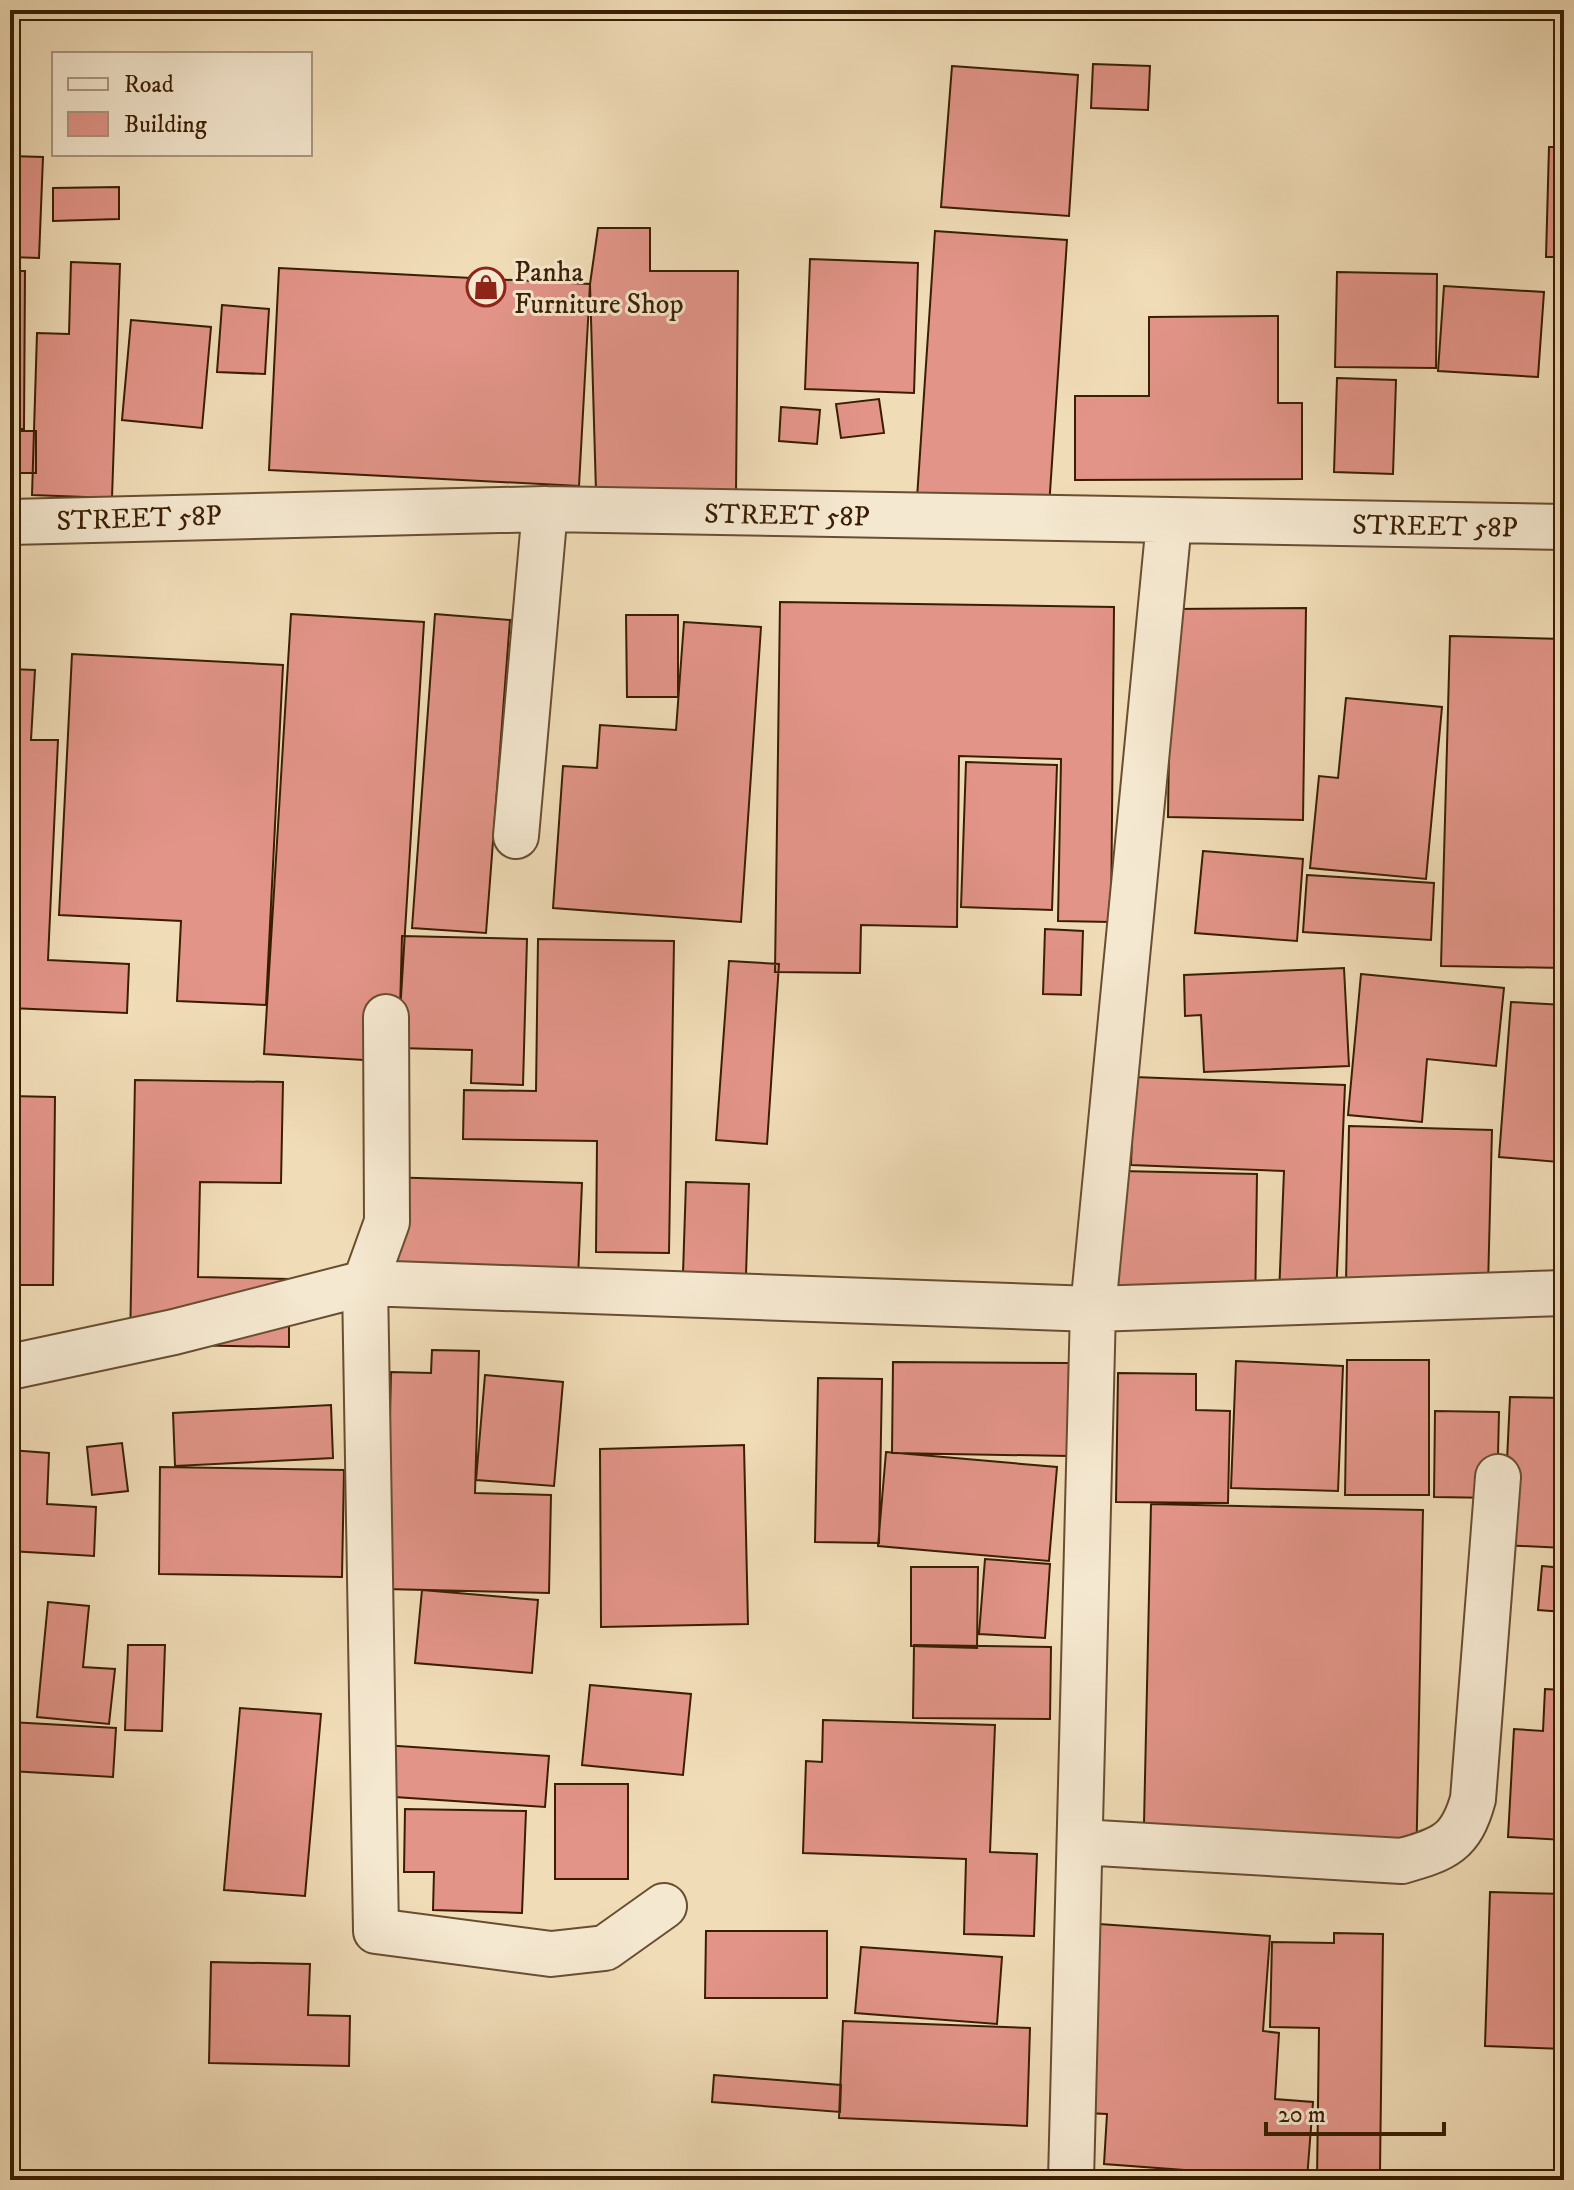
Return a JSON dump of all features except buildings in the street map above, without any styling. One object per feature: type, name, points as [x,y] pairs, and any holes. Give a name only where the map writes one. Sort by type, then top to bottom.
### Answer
[{"type":"street","name":"STREET 58P","points":[[10,522],[545,509],[1564,527]]},
{"type":"street","points":[[516,836],[545,509]]},
{"type":"street","points":[[1071,2180],[1093,1309],[1169,522]]},
{"type":"street","points":[[386,1017],[387,1222],[365,1283],[376,1931],[551,1954],[605,1948],[664,1906]]},
{"type":"street","points":[[10,1367],[174,1332],[365,1283],[1093,1309],[1564,1293]]},
{"type":"street","points":[[1080,1842],[1402,1861],[1441,1850],[1466,1826],[1473,1799],[1498,1477]]},
{"type":"place","name":"Panha Furniture Shop","points":[[486,287]]}]
